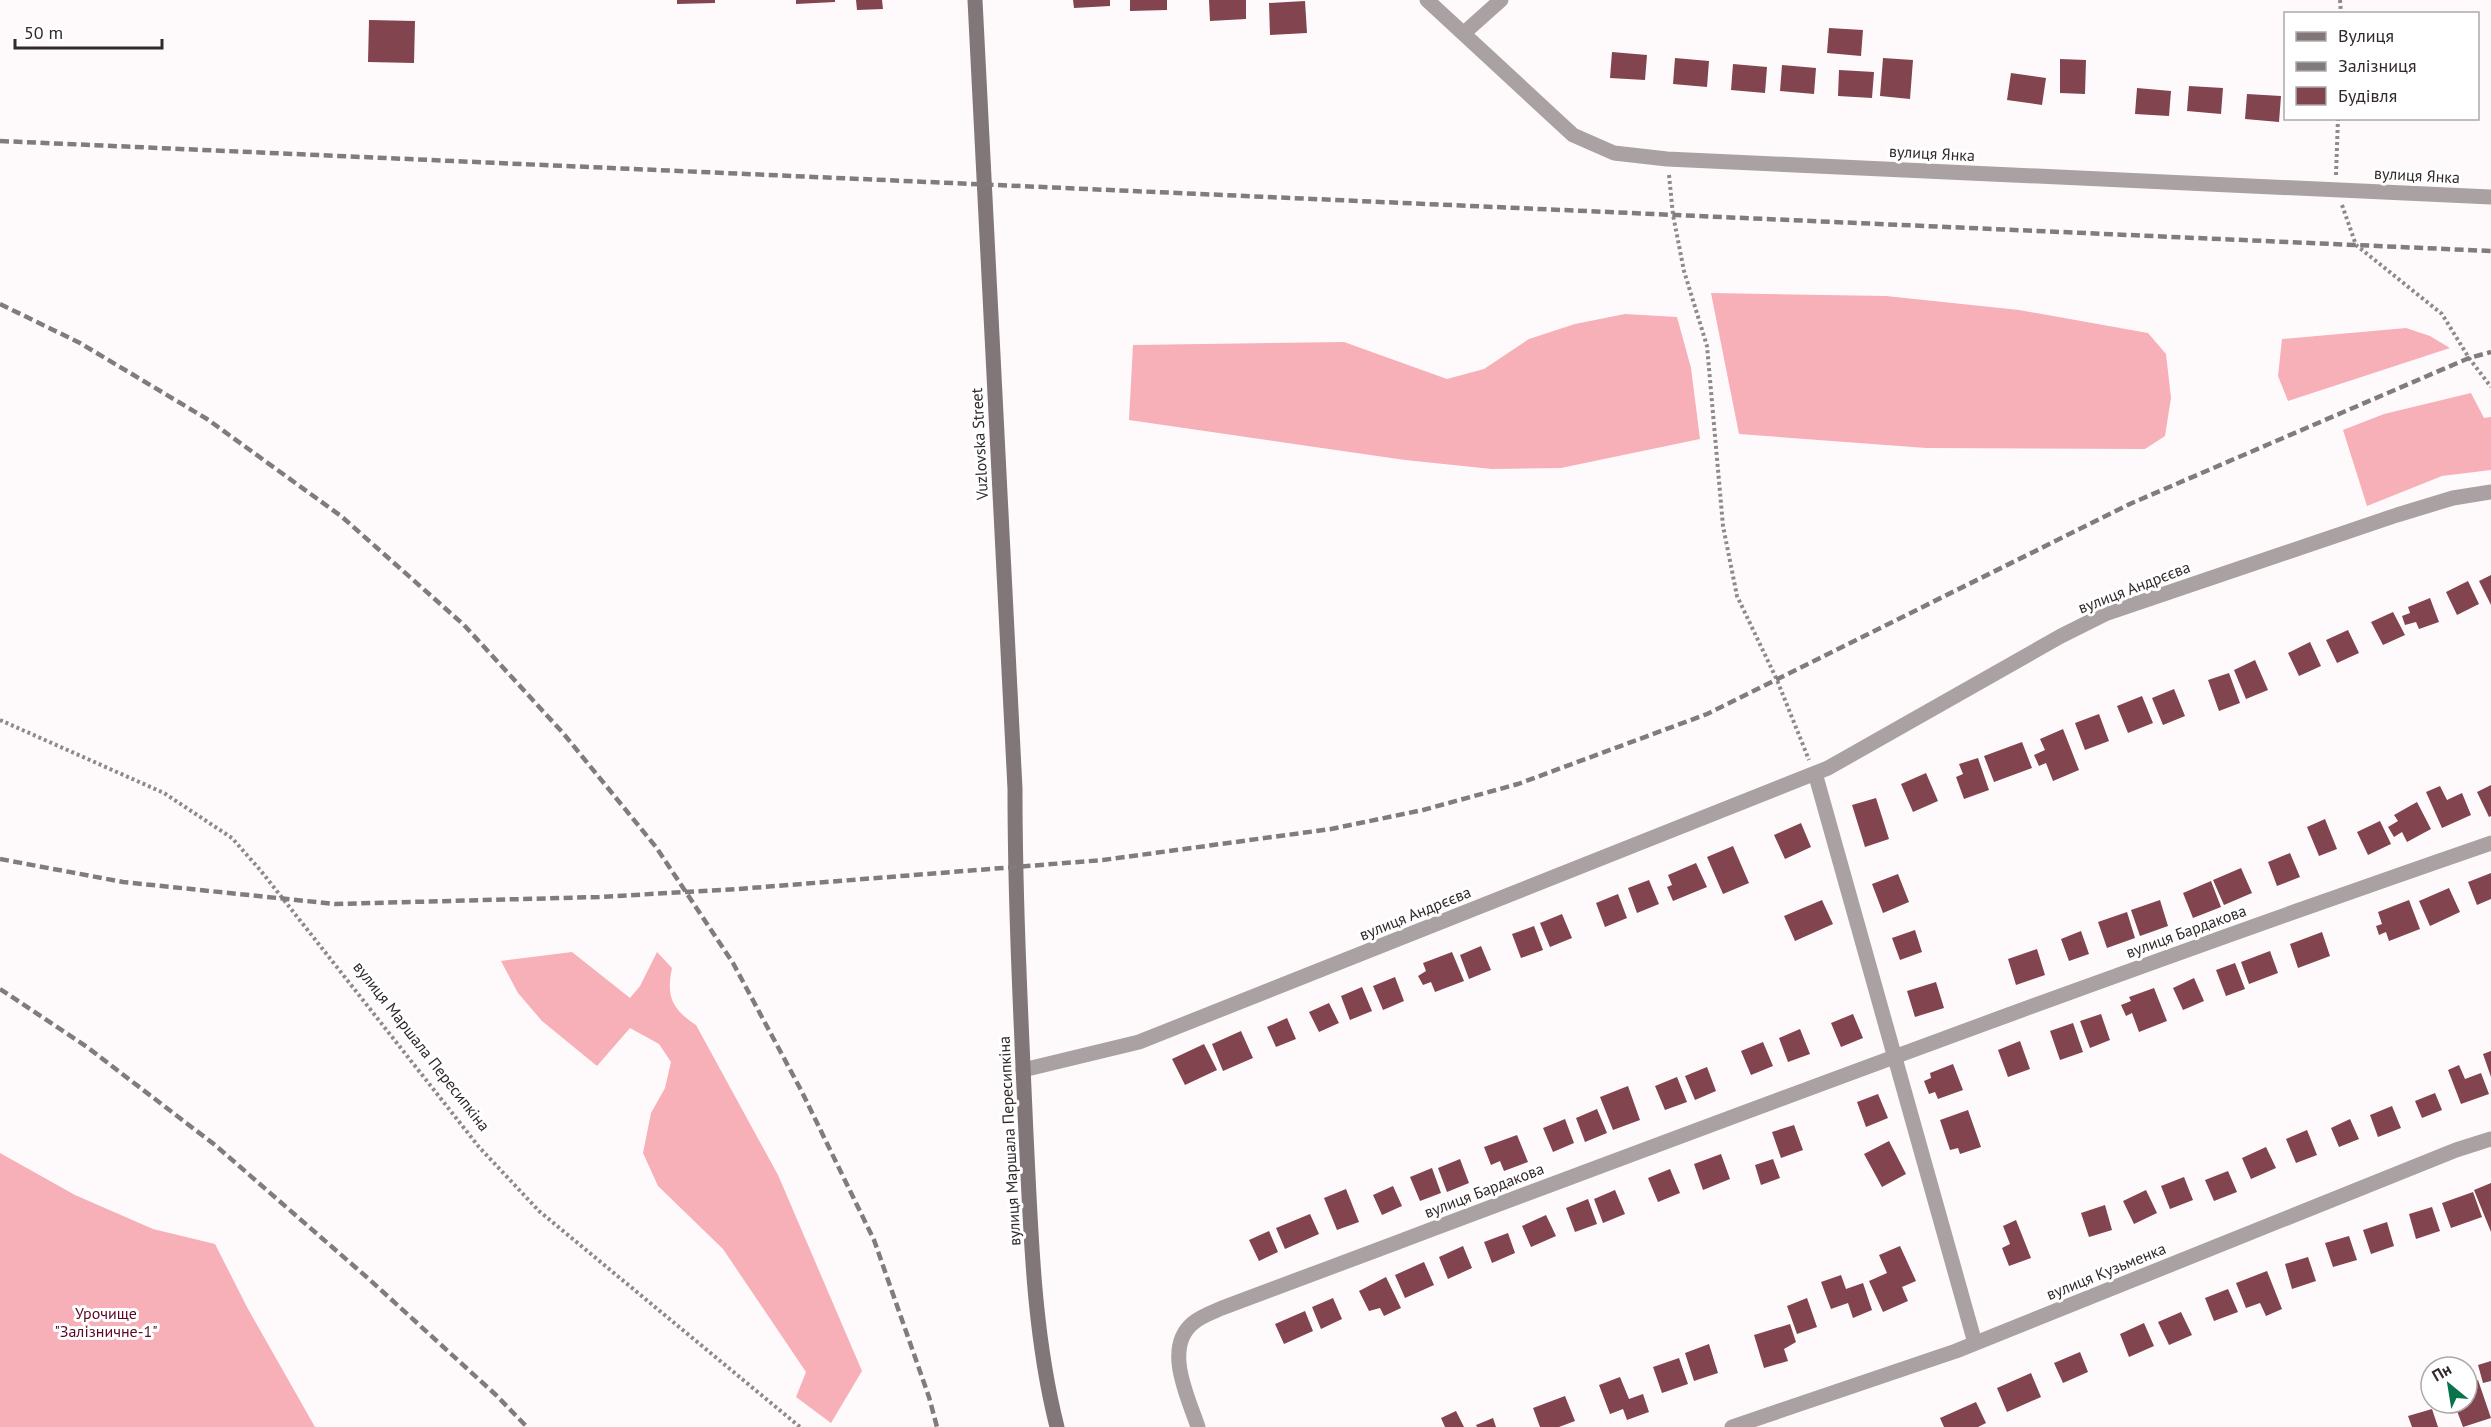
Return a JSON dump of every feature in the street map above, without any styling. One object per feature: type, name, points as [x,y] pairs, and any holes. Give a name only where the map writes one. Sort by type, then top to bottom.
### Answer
[{"type":"main road","name":"Vuzlovska Street","points":[[970,0],[975,8],[1015,789],[1015,887]]},
{"type":"main road","name":"вулиця Маршала Пересипкіна","points":[[1015,887],[1023,1070],[1038,1316],[1048,1393],[1057,1427]]},
{"type":"main road","name":"вулиця Маршала Пересипкіна","points":[[1048,1393],[1068,1427]]},
{"type":"street","name":"вулиця Янка","points":[[1427,0],[1574,135],[1614,153],[1667,159],[2491,197]]},
{"type":"street","points":[[1464,33],[1501,0]]},
{"type":"street","name":"вулиця Андрєєва","points":[[1023,1070],[1139,1042],[1828,768],[2061,636],[2105,614],[2397,514],[2453,498],[2491,492]]},
{"type":"street","points":[[1815,773],[1975,1343]]},
{"type":"street","name":"вулиця Бардакова","points":[[1198,1427],[1178,1358],[1181,1337],[1194,1322],[1222,1308],[1894,1056],[2258,924],[2491,843]]},
{"type":"street","name":"вулиця Кузьменка","points":[[1732,1427],[1975,1343],[2491,1138]]},
{"type":"path","points":[[2338,120],[2336,190],[2356,245],[2442,314],[2469,358],[2491,387]]},
{"type":"path","points":[[1667,159],[1673,215],[1684,271],[1707,346],[1723,526],[1737,596],[1777,680],[1815,773]]},
{"type":"path","name":"вулиця Маршала Пересипкіна","points":[[0,720],[164,794],[232,838],[261,871],[479,1147],[508,1179],[539,1211],[800,1427]]},
{"type":"green space","points":[[1711,293],[1886,296],[2019,310],[2148,333],[2166,354],[2171,398],[2165,436],[2145,449],[1926,448],[1739,434]]},
{"type":"green space","points":[[1625,314],[1677,317],[1691,368],[1700,439],[1561,468],[1492,469],[1405,460],[1129,420],[1133,345],[1344,342],[1447,379],[1484,369],[1529,339],[1575,324]]},
{"type":"green space","points":[[2406,328],[2430,336],[2450,348],[2288,401],[2278,376],[2282,339]]},
{"type":"green space","points":[[2471,393],[2484,418],[2491,417],[2491,470],[2442,476],[2367,506],[2343,430],[2384,414]]},
{"type":"green space","points":[[572,952],[630,998],[640,986],[657,952],[672,968],[670,987],[676,1008],[696,1025],[778,1175],[862,1371],[831,1423],[796,1397],[806,1372],[723,1249],[658,1186],[643,1153],[651,1113],[665,1088],[671,1062],[659,1044],[630,1028],[597,1066],[542,1021],[518,993],[501,961]]},
{"type":"green space","name":"Урочище \"Залізничне-1\"","points":[[0,1153],[75,1195],[153,1229],[215,1244],[248,1309],[315,1427],[0,1427]]},
{"type":"building","points":[[677,0],[715,0],[715,3],[677,4]]},
{"type":"building","points":[[796,0],[835,0],[835,2],[796,4]]},
{"type":"building","points":[[856,0],[882,0],[883,9],[857,10]]},
{"type":"building","points":[[1073,0],[1110,0],[1110,6],[1074,8]]},
{"type":"building","points":[[1130,0],[1167,0],[1167,10],[1130,11]]},
{"type":"building","points":[[1209,0],[1246,0],[1246,19],[1210,21]]},
{"type":"building","points":[[1305,1],[1307,33],[1270,35],[1269,3]]},
{"type":"building","points":[[369,20],[415,21],[414,63],[368,62]]},
{"type":"building","points":[[1829,28],[1863,30],[1861,56],[1827,53]]},
{"type":"building","points":[[1612,52],[1647,55],[1645,80],[1610,78]]},
{"type":"building","points":[[1675,58],[1709,61],[1707,87],[1673,84]]},
{"type":"building","points":[[1883,58],[1913,60],[1910,99],[1880,96]]},
{"type":"building","points":[[2060,59],[2086,60],[2085,94],[2060,93]]},
{"type":"building","points":[[1733,64],[1767,67],[1765,93],[1731,90]]},
{"type":"building","points":[[1782,65],[1816,68],[1814,94],[1780,91]]},
{"type":"building","points":[[1839,70],[1874,72],[1872,98],[1838,96]]},
{"type":"building","points":[[2011,73],[2046,78],[2042,105],[2007,100]]},
{"type":"building","points":[[2189,86],[2223,88],[2221,114],[2187,111]]},
{"type":"building","points":[[2137,88],[2171,91],[2169,116],[2135,114]]},
{"type":"building","points":[[2247,94],[2281,96],[2279,122],[2245,119]]},
{"type":"building","points":[[2491,575],[2491,605],[2479,581]]},
{"type":"building","points":[[2468,581],[2479,604],[2457,615],[2446,592]]},
{"type":"building","points":[[2430,598],[2439,622],[2419,629],[2416,622],[2405,625],[2402,616],[2410,613],[2408,607]]},
{"type":"building","points":[[2393,612],[2405,635],[2383,645],[2371,622]]},
{"type":"building","points":[[2348,630],[2359,653],[2337,663],[2326,640]]},
{"type":"building","points":[[2310,642],[2321,666],[2299,676],[2288,653]]},
{"type":"building","points":[[2255,660],[2268,690],[2246,699],[2234,670]]},
{"type":"building","points":[[2229,673],[2240,703],[2219,711],[2208,680]]},
{"type":"building","points":[[2174,689],[2185,716],[2163,725],[2152,698]]},
{"type":"building","points":[[2142,696],[2153,723],[2128,733],[2117,706]]},
{"type":"building","points":[[2099,714],[2109,741],[2085,750],[2075,723]]},
{"type":"building","points":[[2063,729],[2079,770],[2053,781],[2046,763],[2039,766],[2034,755],[2045,750],[2040,739]]},
{"type":"building","points":[[2022,742],[2032,768],[1994,782],[1984,756]]},
{"type":"building","points":[[1978,758],[1989,790],[1964,799],[1956,777],[1963,774],[1959,764]]},
{"type":"building","points":[[1926,773],[1938,801],[1913,812],[1901,784]]},
{"type":"building","points":[[2491,785],[2491,816],[2489,817],[2477,792]]},
{"type":"building","points":[[2440,786],[2447,800],[2462,793],[2471,815],[2442,828],[2426,792]]},
{"type":"building","points":[[1876,798],[1889,839],[1865,847],[1852,805]]},
{"type":"building","points":[[2417,802],[2431,829],[2407,842],[2402,832],[2394,837],[2388,827],[2398,821],[2394,815]]},
{"type":"building","points":[[2325,819],[2337,849],[2319,856],[2307,827]]},
{"type":"building","points":[[2380,821],[2391,844],[2368,855],[2357,832]]},
{"type":"building","points":[[1801,823],[1811,847],[1785,859],[1774,835]]},
{"type":"building","points":[[1733,846],[1749,883],[1723,894],[1707,857]]},
{"type":"building","points":[[2290,853],[2300,877],[2277,886],[2268,862]]},
{"type":"building","points":[[1696,863],[1707,887],[1673,901],[1667,887],[1672,885],[1668,875]]},
{"type":"building","points":[[2241,868],[2252,893],[2224,905],[2213,880]]},
{"type":"building","points":[[2491,873],[2491,899],[2477,905],[2468,882]]},
{"type":"building","points":[[1898,874],[1909,902],[1883,913],[1872,884]]},
{"type":"building","points":[[1649,880],[1659,904],[1637,913],[1628,888]]},
{"type":"building","points":[[2211,881],[2221,907],[2193,918],[2183,893]]},
{"type":"building","points":[[2449,888],[2460,912],[2430,926],[2419,901]]},
{"type":"building","points":[[1618,894],[1627,918],[1605,927],[1596,903]]},
{"type":"building","points":[[1822,900],[1833,924],[1795,941],[1784,916]]},
{"type":"building","points":[[2160,900],[2168,926],[2140,936],[2131,910]]},
{"type":"building","points":[[2409,900],[2420,929],[2389,941],[2386,932],[2379,935],[2376,926],[2382,924],[2378,912]]},
{"type":"building","points":[[2127,912],[2135,938],[2107,948],[2098,922]]},
{"type":"building","points":[[1562,914],[1572,938],[1550,947],[1540,923]]},
{"type":"building","points":[[1534,926],[1543,950],[1521,958],[1512,934]]},
{"type":"building","points":[[1915,930],[1922,952],[1900,960],[1892,938]]},
{"type":"building","points":[[2081,931],[2089,954],[2069,961],[2061,939]]},
{"type":"building","points":[[2322,932],[2330,956],[2298,968],[2290,944]]},
{"type":"building","points":[[1481,946],[1491,970],[1469,979],[1460,955]]},
{"type":"building","points":[[2037,949],[2045,975],[2016,985],[2008,959]]},
{"type":"building","points":[[2270,951],[2278,973],[2249,984],[2241,962]]},
{"type":"building","points":[[1452,952],[1464,981],[1435,992],[1431,982],[1423,985],[1418,976],[1426,971],[1423,963]]},
{"type":"building","points":[[2235,963],[2245,989],[2226,996],[2216,970]]},
{"type":"building","points":[[1395,977],[1404,1001],[1383,1010],[1373,986]]},
{"type":"building","points":[[2194,978],[2204,1001],[2183,1010],[2173,988]]},
{"type":"building","points":[[1936,982],[1944,1008],[1915,1017],[1907,991]]},
{"type":"building","points":[[1362,987],[1372,1011],[1350,1020],[1341,996]]},
{"type":"building","points":[[2154,988],[2167,1021],[2139,1032],[2132,1013],[2126,1016],[2121,1005],[2131,1001],[2129,997]]},
{"type":"building","points":[[1329,1003],[1339,1023],[1319,1032],[1309,1012]]},
{"type":"building","points":[[1853,1014],[1863,1038],[1841,1047],[1831,1023]]},
{"type":"building","points":[[2101,1014],[2110,1040],[2090,1048],[2080,1021]]},
{"type":"building","points":[[1287,1018],[1296,1039],[1276,1047],[1267,1027]]},
{"type":"building","points":[[2073,1023],[2083,1052],[2060,1060],[2050,1031]]},
{"type":"building","points":[[1800,1029],[1810,1054],[1788,1062],[1779,1038]]},
{"type":"building","points":[[1241,1031],[1253,1058],[1223,1071],[1212,1044]]},
{"type":"building","points":[[2020,1041],[2030,1069],[2008,1077],[1998,1050]]},
{"type":"building","points":[[1763,1042],[1773,1066],[1751,1075],[1741,1051]]},
{"type":"building","points":[[1204,1044],[1217,1070],[1185,1085],[1172,1059]]},
{"type":"building","points":[[2491,1051],[2491,1077],[2483,1054]]},
{"type":"building","points":[[1953,1064],[1963,1090],[1938,1099],[1935,1092],[1929,1094],[1924,1081],[1931,1078],[1930,1073]]},
{"type":"building","points":[[2459,1065],[2465,1079],[2481,1073],[2489,1094],[2461,1104],[2448,1070]]},
{"type":"building","points":[[1707,1067],[1716,1091],[1695,1100],[1685,1076]]},
{"type":"building","points":[[1677,1077],[1687,1102],[1665,1110],[1655,1086]]},
{"type":"building","points":[[1628,1086],[1640,1120],[1613,1130],[1600,1097]]},
{"type":"building","points":[[2435,1093],[2442,1110],[2422,1118],[2415,1101]]},
{"type":"building","points":[[1878,1094],[1888,1118],[1866,1127],[1857,1102]]},
{"type":"building","points":[[2392,1106],[2401,1128],[2378,1137],[2370,1115]]},
{"type":"building","points":[[1597,1109],[1607,1133],[1585,1142],[1576,1118]]},
{"type":"building","points":[[1968,1110],[1981,1147],[1960,1154],[1958,1148],[1950,1150],[1940,1120]]},
{"type":"building","points":[[1565,1119],[1574,1143],[1553,1152],[1543,1128]]},
{"type":"building","points":[[2350,1119],[2359,1139],[2339,1147],[2331,1128]]},
{"type":"building","points":[[1794,1125],[1803,1150],[1781,1158],[1772,1132]]},
{"type":"building","points":[[2307,1130],[2317,1155],[2296,1163],[2286,1139]]},
{"type":"building","points":[[1517,1135],[1528,1162],[1504,1171],[1500,1161],[1491,1165],[1484,1147]]},
{"type":"building","points":[[1889,1141],[1906,1174],[1882,1187],[1864,1154]]},
{"type":"building","points":[[2266,1147],[2276,1168],[2251,1179],[2242,1158]]},
{"type":"building","points":[[1721,1154],[1730,1179],[1703,1190],[1694,1164]]},
{"type":"building","points":[[1460,1159],[1469,1183],[1447,1192],[1438,1168]]},
{"type":"building","points":[[1773,1159],[1780,1178],[1761,1185],[1755,1165]]},
{"type":"building","points":[[1432,1168],[1441,1193],[1420,1201],[1410,1177]]},
{"type":"building","points":[[1670,1169],[1680,1193],[1658,1202],[1648,1178]]},
{"type":"building","points":[[2228,1171],[2237,1192],[2214,1201],[2205,1180]]},
{"type":"building","points":[[2184,1177],[2193,1200],[2170,1209],[2161,1186]]},
{"type":"building","points":[[2491,1183],[2491,1232],[2474,1190]]},
{"type":"building","points":[[1393,1186],[1402,1206],[1382,1215],[1373,1195]]},
{"type":"building","points":[[1346,1189],[1359,1222],[1337,1230],[1324,1198]]},
{"type":"building","points":[[1615,1190],[1625,1214],[1603,1223],[1594,1199]]},
{"type":"building","points":[[2146,1190],[2157,1213],[2134,1224],[2123,1201]]},
{"type":"building","points":[[2473,1192],[2482,1217],[2451,1228],[2442,1203]]},
{"type":"building","points":[[1588,1199],[1597,1224],[1575,1232],[1566,1208]]},
{"type":"building","points":[[2105,1205],[2112,1230],[2089,1237],[2081,1213]]},
{"type":"building","points":[[2432,1207],[2440,1231],[2416,1239],[2409,1214]]},
{"type":"building","points":[[1310,1214],[1319,1234],[1285,1249],[1276,1228]]},
{"type":"building","points":[[1546,1215],[1556,1236],[1531,1247],[1522,1226]]},
{"type":"building","points":[[2016,1220],[2031,1258],[2009,1266],[2002,1248],[2010,1244],[2003,1226]]},
{"type":"building","points":[[2387,1222],[2394,1246],[2371,1254],[2363,1230]]},
{"type":"building","points":[[1269,1231],[1278,1252],[1259,1261],[1249,1240]]},
{"type":"building","points":[[1508,1233],[1515,1253],[1492,1263],[1484,1242]]},
{"type":"building","points":[[2349,1236],[2357,1260],[2333,1267],[2325,1243]]},
{"type":"building","points":[[1463,1246],[1472,1268],[1448,1279],[1439,1257]]},
{"type":"building","points":[[1900,1246],[1916,1281],[1902,1287],[1908,1301],[1883,1312],[1869,1281],[1887,1273],[1879,1255]]},
{"type":"building","points":[[2308,1257],[2316,1281],[2292,1289],[2285,1264]]},
{"type":"building","points":[[1424,1262],[1434,1285],[1405,1298],[1395,1275]]},
{"type":"building","points":[[2267,1271],[2282,1309],[2266,1316],[2260,1303],[2246,1308],[2236,1283]]},
{"type":"building","points":[[1841,1275],[1846,1289],[1863,1283],[1872,1310],[1853,1318],[1848,1303],[1831,1309],[1821,1282]]},
{"type":"building","points":[[1386,1277],[1401,1308],[1384,1316],[1380,1308],[1369,1311],[1359,1291]]},
{"type":"building","points":[[2228,1289],[2238,1312],[2214,1321],[2205,1298]]},
{"type":"building","points":[[1333,1298],[1342,1319],[1321,1329],[1312,1307]]},
{"type":"building","points":[[1807,1298],[1817,1327],[1797,1334],[1787,1306]]},
{"type":"building","points":[[1305,1311],[1313,1331],[1284,1344],[1275,1324]]},
{"type":"building","points":[[2181,1312],[2192,1335],[2169,1345],[2158,1322]]},
{"type":"building","points":[[2144,1323],[2154,1346],[2129,1357],[2120,1334]]},
{"type":"building","points":[[1790,1324],[1796,1342],[1784,1349],[1788,1361],[1764,1368],[1754,1335]]},
{"type":"building","points":[[1709,1344],[1718,1373],[1694,1381],[1685,1353]]},
{"type":"building","points":[[2080,1352],[2088,1372],[2063,1383],[2054,1363]]},
{"type":"building","points":[[1679,1358],[1688,1384],[1662,1393],[1653,1367]]},
{"type":"building","points":[[2491,1361],[2491,1381],[2483,1383],[2479,1365]]},
{"type":"building","points":[[2031,1373],[2041,1397],[2007,1412],[1997,1388]]},
{"type":"building","points":[[1620,1377],[1629,1399],[1643,1394],[1649,1412],[1627,1420],[1623,1409],[1610,1414],[1599,1385]]},
{"type":"building","points":[[2479,1383],[2491,1418],[2463,1427],[2458,1415],[2479,1415]]},
{"type":"building","points":[[1565,1396],[1575,1421],[1559,1427],[1540,1427],[1533,1408]]},
{"type":"building","points":[[1976,1402],[1986,1423],[1978,1427],[1944,1427],[1940,1418]]},
{"type":"building","points":[[1456,1411],[1464,1427],[1445,1427],[1441,1418]]},
{"type":"building","points":[[2419,1413],[2419,1415],[2434,1415],[2438,1427],[2412,1427],[2408,1416]]},
{"type":"building","points":[[1493,1418],[1496,1427],[1477,1427],[1476,1425]]},
{"type":"railway","points":[[0,141],[2491,251]]},
{"type":"railway","points":[[0,304],[80,343],[207,419],[341,516],[464,625],[563,733],[656,847],[733,963],[801,1090],[874,1240],[929,1397],[937,1427]]},
{"type":"railway","points":[[0,859],[123,882],[335,904],[599,897],[738,889],[1103,860],[1331,829],[1423,810],[1518,784],[1707,714],[2132,503],[2469,358],[2491,352]]},
{"type":"railway","points":[[0,989],[87,1047],[215,1145],[370,1280],[496,1395],[527,1427]]}]
